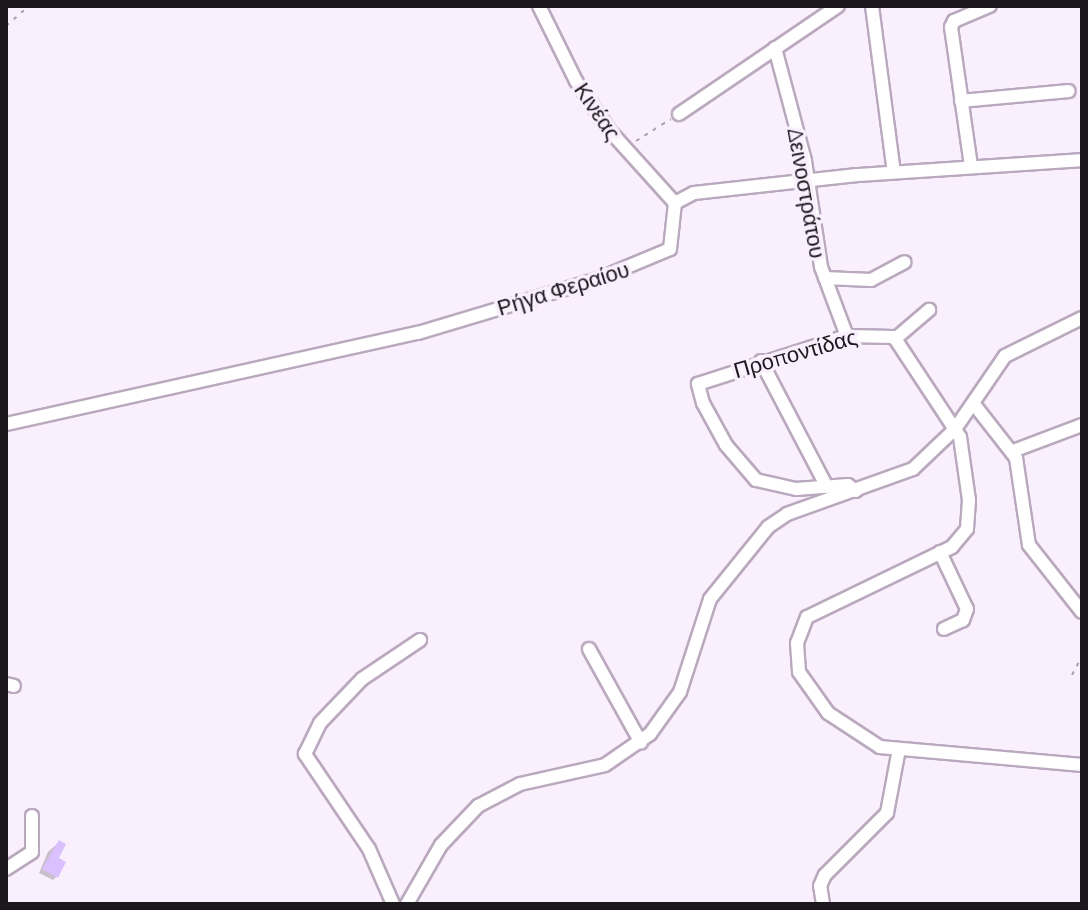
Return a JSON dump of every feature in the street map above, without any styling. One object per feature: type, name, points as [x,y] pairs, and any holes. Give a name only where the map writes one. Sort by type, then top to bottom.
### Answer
[{"type":"street","name":"Κινέας","points":[[539,6],[576,81],[623,148],[675,203]]},
{"type":"street","points":[[679,114],[838,6]]},
{"type":"street","points":[[872,6],[894,172]]},
{"type":"street","points":[[971,166],[952,23],[990,6]]},
{"type":"street","name":"Δεινοστράτου","points":[[775,48],[808,181],[825,278],[847,336]]},
{"type":"street","points":[[961,101],[1069,91]]},
{"type":"street","points":[[675,203],[707,190],[894,172],[1082,160]]},
{"type":"street","name":"Ρήγα Φεραίου","points":[[6,424],[418,333],[598,279],[670,249],[675,203]]},
{"type":"street","points":[[825,278],[871,280],[905,262]]},
{"type":"street","points":[[929,310],[894,338],[955,429],[965,463],[969,521],[961,541],[807,617],[797,643],[799,672],[828,713],[880,747],[1082,765]]},
{"type":"street","points":[[407,904],[441,845],[478,806],[520,784],[601,767],[641,743],[677,700],[706,606],[750,547],[781,517],[913,469],[955,429],[1005,356],[1082,318]]},
{"type":"street","name":"Προποντίδας","points":[[827,487],[787,488],[756,480],[726,445],[703,403],[698,384],[761,361],[847,336],[894,338]]},
{"type":"street","points":[[761,361],[827,487],[850,485],[856,491]]},
{"type":"street","points":[[973,403],[1013,451],[1029,545],[1082,612]]},
{"type":"street","points":[[1013,451],[1082,425]]},
{"type":"street","points":[[940,552],[967,609],[963,620],[944,629]]},
{"type":"street","points":[[393,904],[369,849],[305,754],[320,723],[362,679],[420,640]]},
{"type":"street","points":[[589,649],[641,743]]},
{"type":"street","points":[[823,904],[820,886],[825,875],[887,813],[899,749]]},
{"type":"street","points":[[6,869],[32,852],[32,816]]},
{"type":"path","points":[[6,26],[29,6]]},
{"type":"path","points":[[623,148],[679,114]]},
{"type":"path","points":[[1072,675],[1082,656]]},
{"type":"building","points":[[59,840],[66,844],[59,858],[66,862],[58,878],[42,869]]}]
